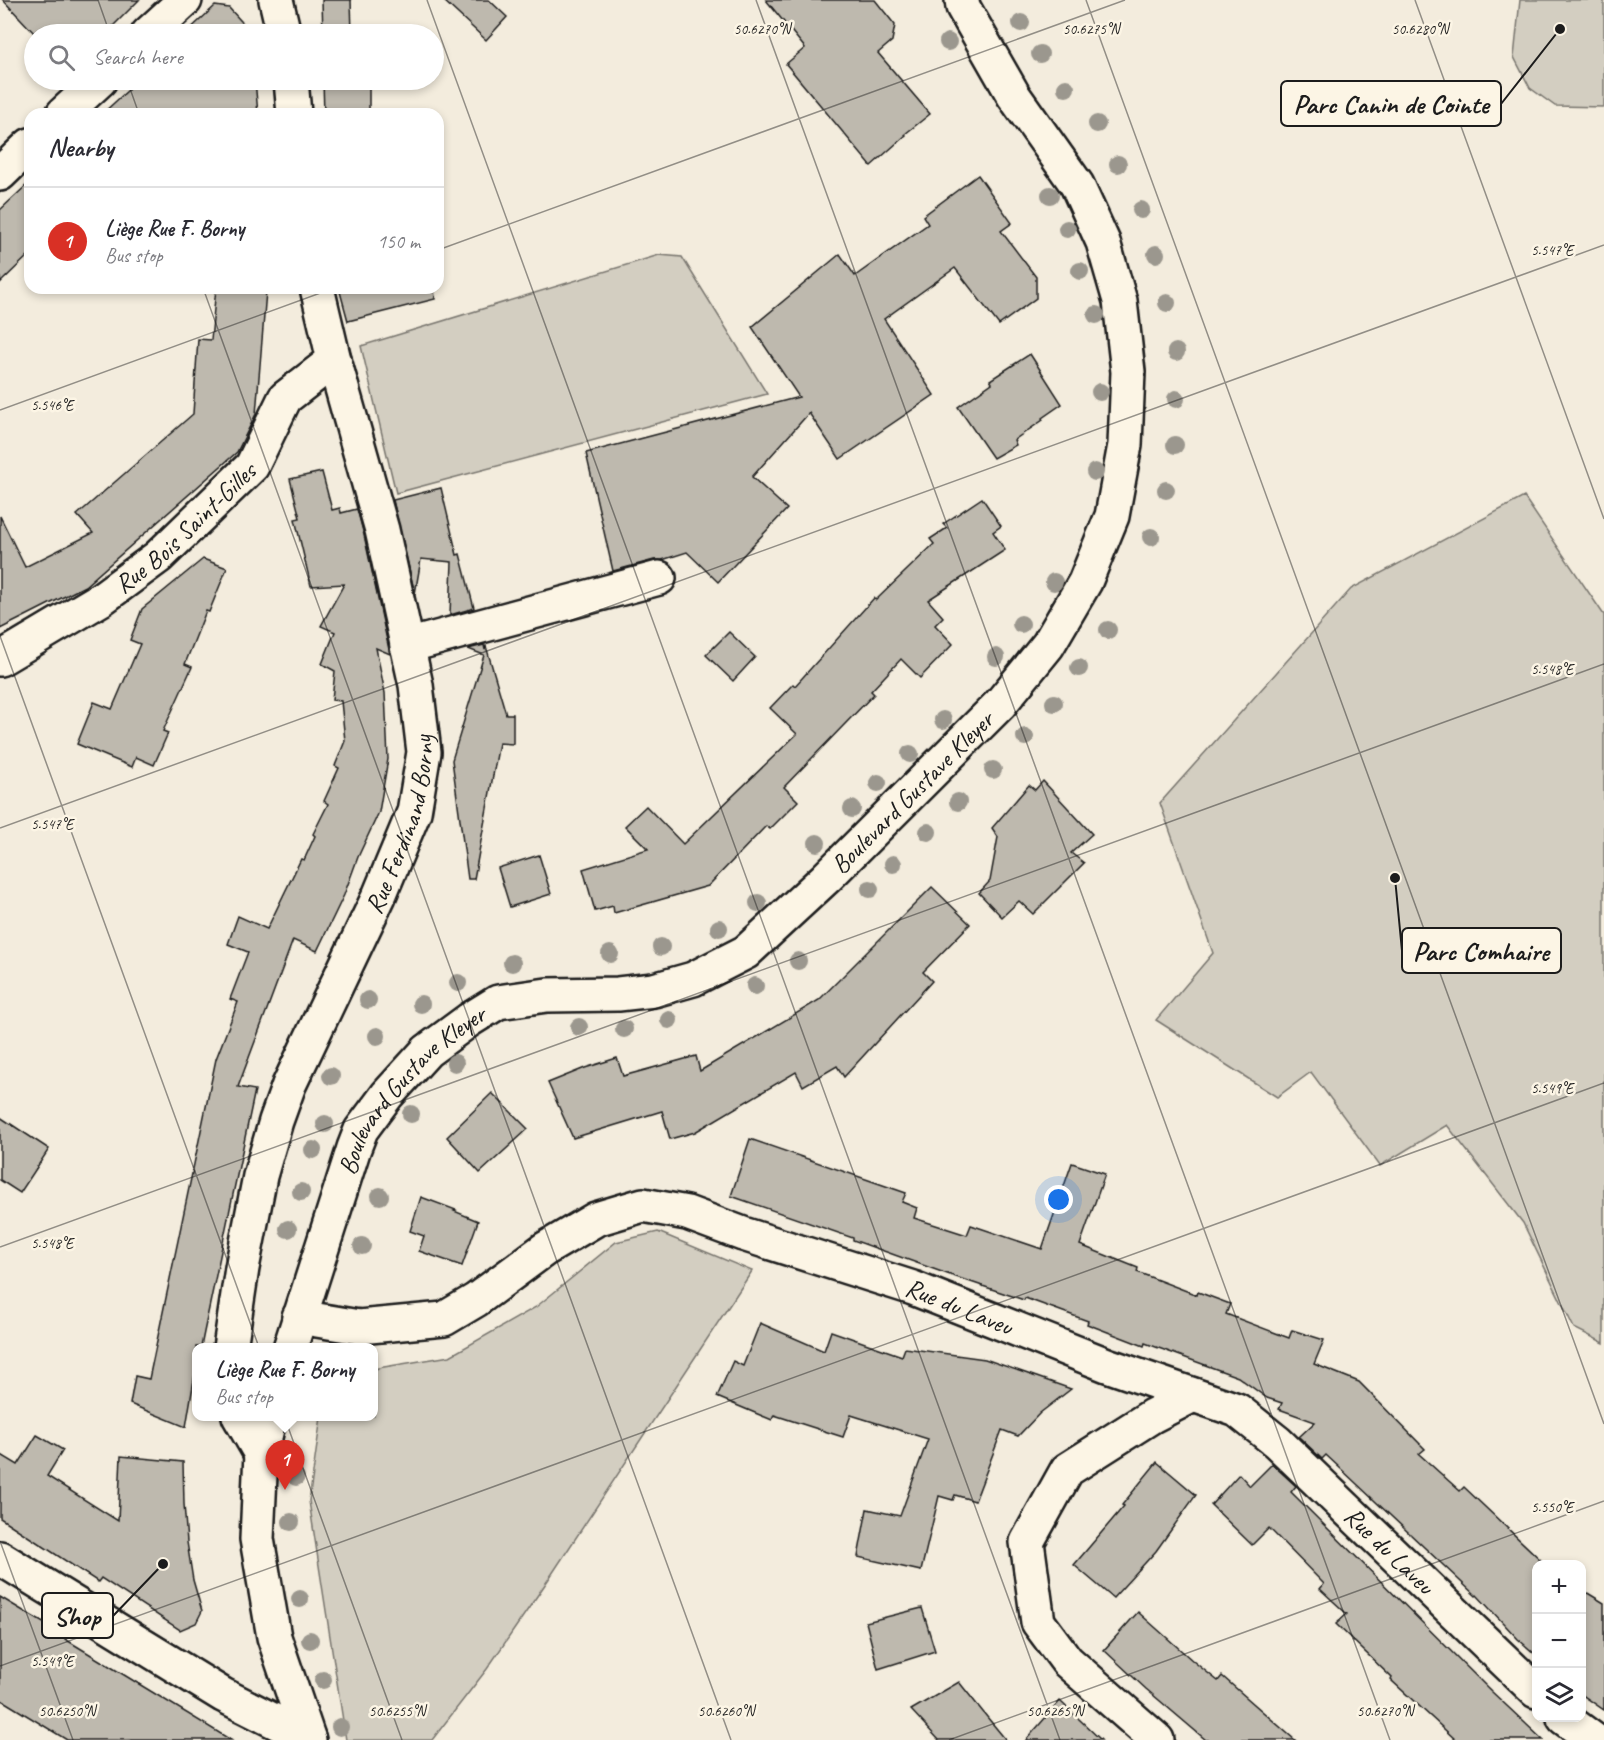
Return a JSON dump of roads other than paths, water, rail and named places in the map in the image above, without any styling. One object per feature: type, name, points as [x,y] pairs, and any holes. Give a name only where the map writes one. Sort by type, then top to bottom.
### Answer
[{"type":"street","points":[[159,24],[185,0]]},
{"type":"street","points":[[276,0],[282,24]]},
{"type":"street","name":"Boulevard Gustave Kleyer","points":[[291,1343],[361,1130],[387,1095],[427,1051],[498,1002],[547,995],[618,994],[654,990],[693,979],[746,952],[826,878],[1000,704],[1048,645],[1085,582],[1112,516],[1125,445],[1128,372],[1120,301],[1102,242],[1077,185],[1014,96],[963,7],[962,0]]},
{"type":"street","points":[[70,108],[89,90]]},
{"type":"street","points":[[292,90],[293,108]]},
{"type":"street","points":[[0,174],[24,151]]},
{"type":"street","name":"Rue Ferdinand Borny","points":[[231,1343],[242,1268],[261,1176],[276,1121],[289,1085],[379,896],[414,812],[424,752],[416,685],[382,530],[334,360],[318,294]]},
{"type":"street","name":"Rue Bois Saint-Gilles","points":[[0,659],[100,599],[158,557],[252,466],[285,398],[334,360]]},
{"type":"street","points":[[407,646],[659,578]]},
{"type":"street","name":"Rue du Laveu","points":[[299,1317],[360,1327],[444,1319],[476,1300],[545,1249],[596,1219],[643,1205],[687,1213],[742,1234],[913,1288],[1107,1365],[1237,1410],[1277,1442],[1532,1687]]},
{"type":"street","points":[[1157,1740],[1067,1661],[1038,1622],[1027,1542],[1067,1470],[1152,1416],[1193,1395]]},
{"type":"street","points":[[242,1421],[261,1454]]},
{"type":"street","points":[[269,1421],[261,1454],[257,1539],[274,1637],[309,1739]]},
{"type":"street","points":[[0,1558],[223,1695],[309,1739]]},
{"type":"street","points":[[1569,1722],[1594,1740]]},
{"type":"place","name":"Parc Canin de Cointe","points":[[1560,29]]},
{"type":"place","name":"Parc Comhaire","points":[[1395,878]]},
{"type":"place","name":"Liège Rue F. Borny","points":[[285,1490]]},
{"type":"place","name":"Shop","points":[[163,1564]]}]
